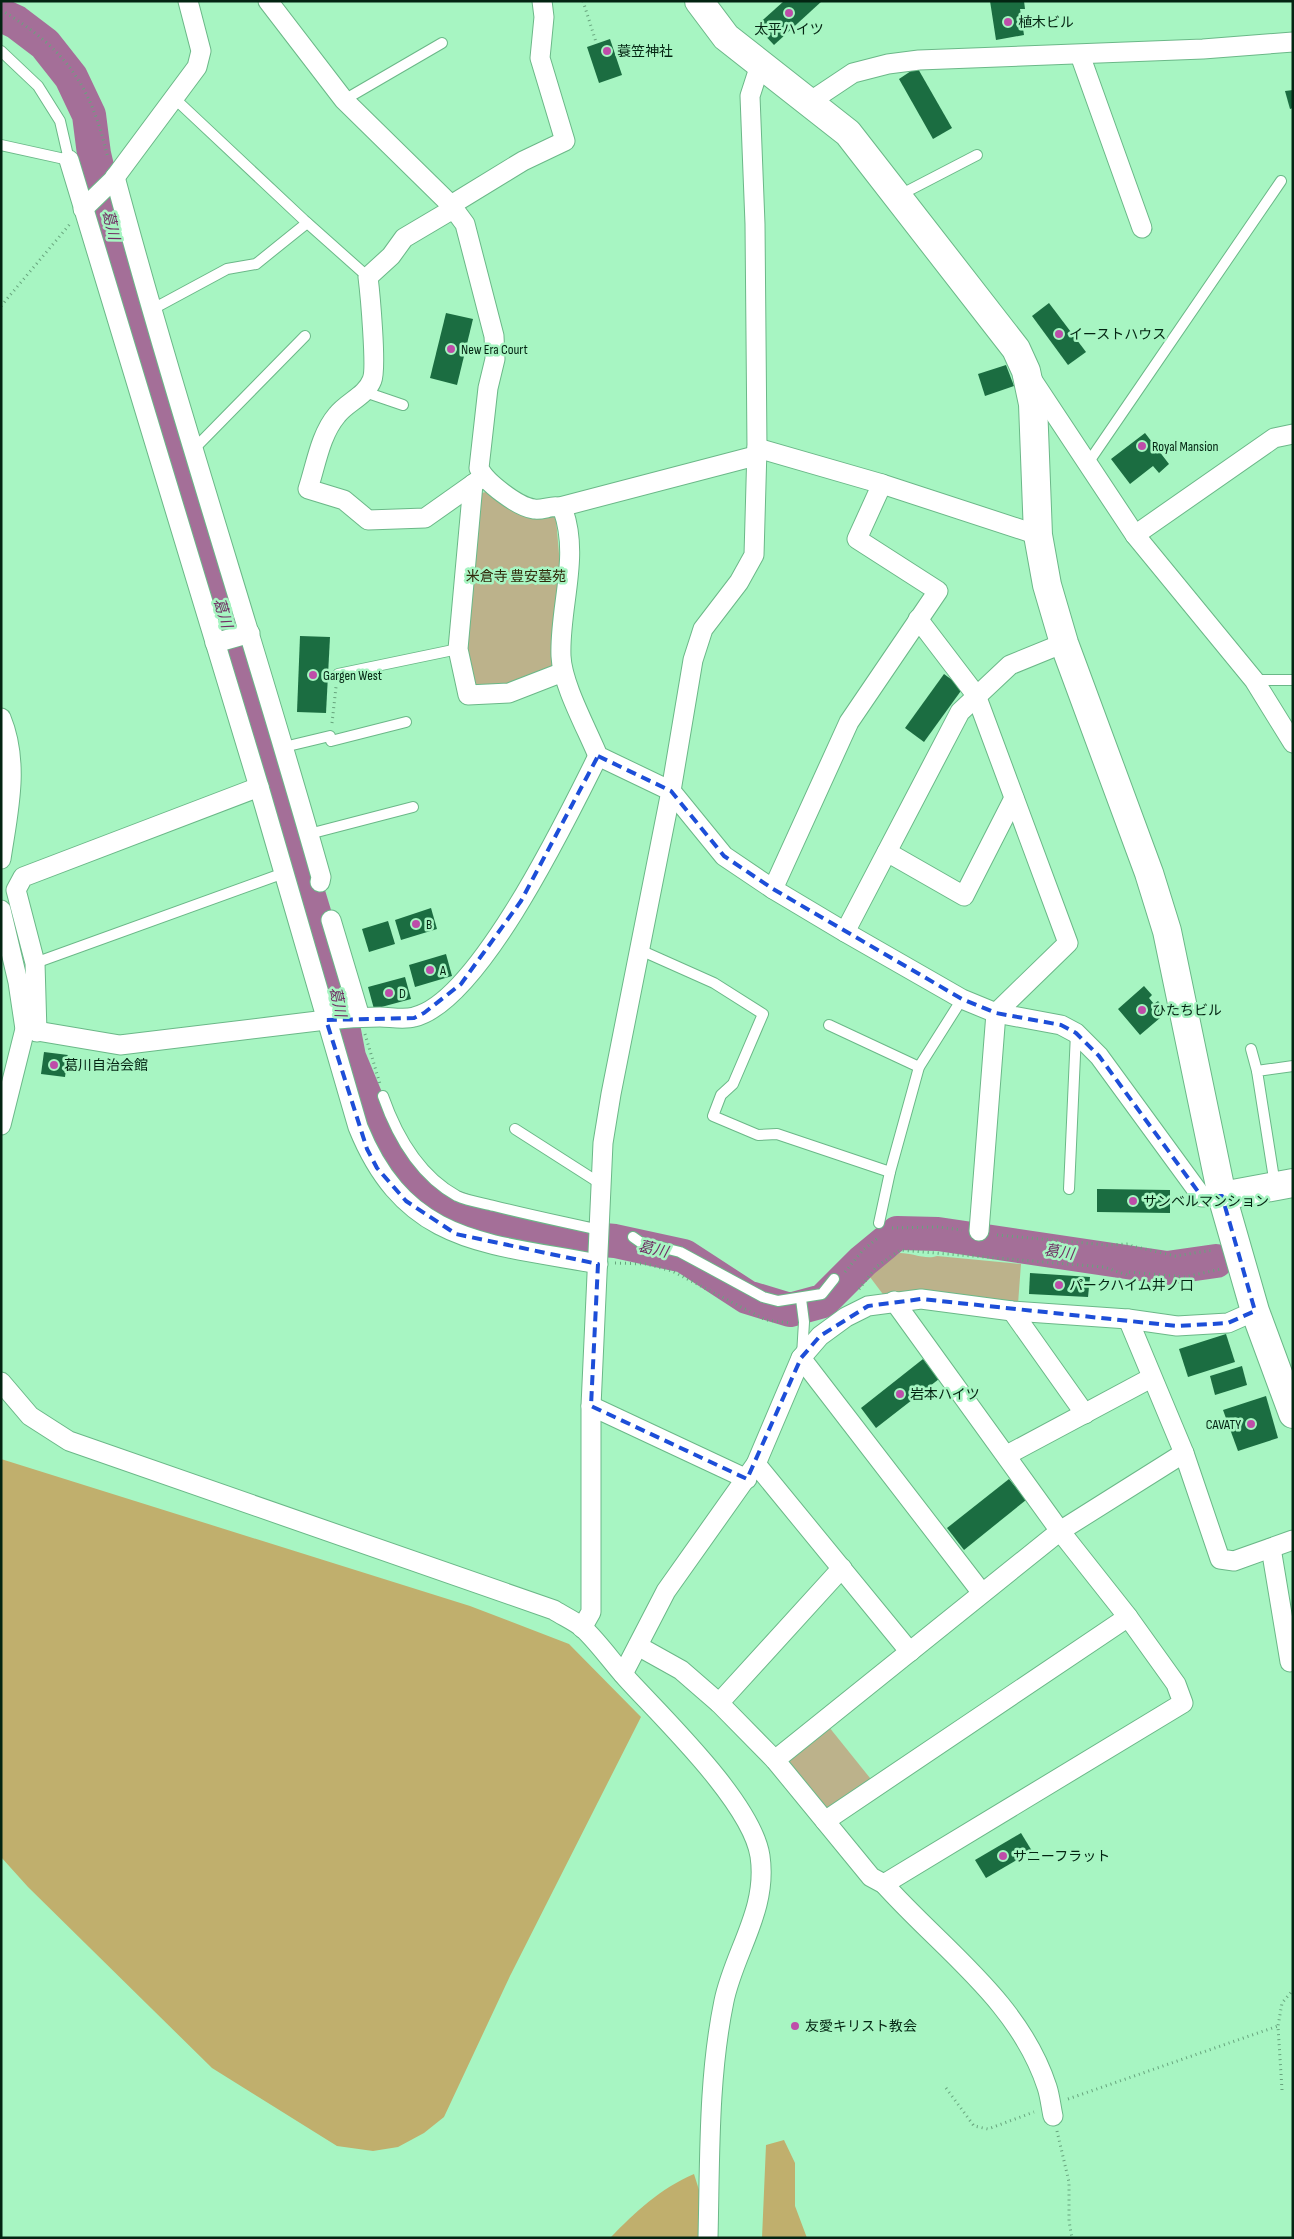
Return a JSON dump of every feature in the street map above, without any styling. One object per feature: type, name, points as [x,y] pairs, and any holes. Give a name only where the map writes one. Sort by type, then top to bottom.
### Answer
[{"type":"street","points":[[85,206],[113,180],[197,67],[200,58],[199,42],[188,1]]},
{"type":"street","points":[[268,1],[344,100],[452,207],[466,224],[494,336],[495,359],[488,388],[458,649],[468,695],[509,693],[563,672]]},
{"type":"street","points":[[478,481],[425,518],[368,520],[344,500],[308,490],[326,432],[338,414],[365,392],[373,379],[371,300],[368,277],[391,256],[404,238],[523,160],[565,141],[540,58],[544,17],[542,1]]},
{"type":"street","points":[[699,1],[726,37],[760,65],[811,101],[848,133],[1016,349],[1026,371],[1135,535],[1254,680],[1293,743]]},
{"type":"street","points":[[811,101],[853,73],[888,64],[919,60],[1080,55],[1293,42]]},
{"type":"street","points":[[1080,55],[1142,228]]},
{"type":"street","points":[[582,1628],[592,1612],[591,1406],[603,1144],[611,1094],[671,790],[693,660],[703,629],[739,582],[754,555],[756,452],[755,224],[749,115],[750,96],[760,65]]},
{"type":"street","points":[[69,160],[85,206],[259,786],[358,1127],[376,1168],[422,1216],[456,1234],[598,1264]]},
{"type":"street","points":[[113,180],[192,451],[284,747],[321,877],[320,882]]},
{"type":"street","points":[[1026,371],[1034,404],[1038,535],[1047,585],[1064,643],[1150,874],[1167,931],[1222,1196],[1255,1311],[1290,1402]]},
{"type":"street","points":[[1135,535],[1274,438],[1293,434]]},
{"type":"street","points":[[478,481],[527,507],[538,509],[560,507],[756,452],[882,484],[1038,535]]},
{"type":"street","points":[[773,889],[849,722],[938,591],[857,539],[882,484]]},
{"type":"street","points":[[560,507],[565,515],[569,545],[568,581],[561,655],[563,672],[598,756],[631,774],[671,790],[724,856],[773,889],[845,932],[962,999],[996,1013],[1061,1025],[1076,1033],[1099,1056],[1202,1197],[1222,1196],[1284,1185]]},
{"type":"street","points":[[918,619],[976,695],[1068,943],[996,1013],[979,1231]]},
{"type":"street","points":[[215,643],[250,633]]},
{"type":"street","points":[[845,932],[960,712],[1010,664],[1064,643]]},
{"type":"street","points":[[1,718],[11,750],[12,779],[1,859]]},
{"type":"street","points":[[31,1030],[120,1045],[326,1020],[360,1017],[414,1018],[448,997],[477,965],[521,901],[558,835],[598,756]]},
{"type":"street","points":[[1,1125],[31,1030],[35,964],[16,890],[22,877],[259,786]]},
{"type":"street","points":[[887,852],[964,896],[1014,798]]},
{"type":"street","points":[[1,910],[31,1030]]},
{"type":"street","points":[[331,920],[334,923],[360,1017]]},
{"type":"street","points":[[622,1674],[666,1591],[752,1471],[802,1358],[820,1336],[846,1317],[868,1306],[894,1301],[921,1300],[1012,1312],[1128,1319],[1177,1326],[1228,1323],[1255,1311]]},
{"type":"street","points":[[884,1884],[1183,1704],[1176,1684],[1128,1617],[1060,1531],[1007,1455],[894,1301]]},
{"type":"street","points":[[1012,1312],[1085,1414]]},
{"type":"street","points":[[1128,1319],[1151,1378],[1184,1453],[1220,1559],[1234,1561],[1293,1540]]},
{"type":"street","points":[[802,1358],[982,1593]]},
{"type":"street","points":[[1007,1455],[1151,1378]]},
{"type":"street","points":[[1,1382],[30,1416],[69,1441],[554,1610],[582,1628],[696,1754],[732,1798],[750,1827],[760,1854],[761,1880],[753,1921],[724,1999],[713,2084],[708,2238]]},
{"type":"street","points":[[591,1406],[752,1471],[842,1568],[910,1652]]},
{"type":"street","points":[[775,1760],[1060,1531],[1184,1453]]},
{"type":"street","points":[[1271,1548],[1290,1662]]},
{"type":"street","points":[[719,1703],[842,1568]]},
{"type":"street","points":[[825,1821],[1128,1617]]},
{"type":"street","points":[[638,1646],[681,1670],[719,1703],[775,1760],[871,1877],[884,1884],[1005,2007],[1022,2032],[1040,2071],[1047,2087],[1052,2111]]},
{"type":"lane","points":[[344,100],[442,43]]},
{"type":"lane","points":[[1,51],[38,86],[60,121],[69,160],[1,145]]},
{"type":"lane","points":[[173,97],[307,223],[368,277]]},
{"type":"lane","points":[[898,196],[977,155]]},
{"type":"lane","points":[[1088,463],[1281,181]]},
{"type":"lane","points":[[150,310],[227,269],[256,264],[307,223]]},
{"type":"lane","points":[[192,451],[305,336]]},
{"type":"lane","points":[[365,392],[403,405]]},
{"type":"lane","points":[[338,674],[458,649]]},
{"type":"lane","points":[[1254,680],[1293,680]]},
{"type":"lane","points":[[284,747],[330,736],[331,741],[406,722]]},
{"type":"lane","points":[[309,834],[412,807]]},
{"type":"lane","points":[[35,964],[284,873]]},
{"type":"lane","points":[[640,950],[714,983],[763,1014],[733,1084],[721,1095],[713,1116],[758,1135],[776,1134],[890,1172]]},
{"type":"lane","points":[[880,1226],[890,1172],[919,1068],[962,999]]},
{"type":"lane","points":[[829,1025],[919,1068]]},
{"type":"lane","points":[[1069,1189],[1076,1033]]},
{"type":"lane","points":[[1251,1050],[1284,1185]]},
{"type":"lane","points":[[1257,1071],[1293,1066]]},
{"type":"lane","points":[[383,1096],[396,1128],[412,1154],[437,1182],[459,1197],[599,1232]]},
{"type":"lane","points":[[515,1129],[601,1184]]},
{"type":"lane","points":[[633,1237],[640,1242],[680,1252],[763,1297],[778,1301],[822,1294],[834,1278]]},
{"type":"lane","points":[[800,1299],[804,1322],[802,1358]]},
{"type":"path","points":[[583,1],[596,42]]},
{"type":"path","points":[[1,10],[25,24],[50,44],[77,76],[99,122],[113,180]]},
{"type":"path","points":[[1,306],[85,206]]},
{"type":"path","points":[[330,736],[338,674]]},
{"type":"path","points":[[360,1017],[383,1096]]},
{"type":"path","points":[[834,1278],[839,1278],[863,1250],[879,1238],[880,1226]]},
{"type":"path","points":[[889,1229],[938,1227],[993,1231],[997,1236],[1007,1237],[1107,1245],[1129,1244],[1174,1256],[1200,1254],[1222,1248]]},
{"type":"path","points":[[854,1294],[876,1267],[900,1250],[1104,1267],[1127,1275],[1129,1272],[1185,1277],[1227,1268]]},
{"type":"path","points":[[598,1264],[605,1261],[626,1264],[628,1262],[672,1271],[766,1320],[804,1322]]},
{"type":"path","points":[[1282,2090],[1278,2026],[1282,2003],[1293,1990]]},
{"type":"path","points":[[946,2088],[974,2126],[988,2129],[1026,2116],[1052,2111],[1278,2026]]},
{"type":"path","points":[[1052,2111],[1070,2182],[1068,2221],[1072,2238]]},
{"type":"highlighted area","points":[[598,756],[671,791],[724,856],[773,889],[962,999],[996,1013],[1061,1025],[1076,1033],[1099,1056],[1202,1197],[1222,1196],[1255,1311],[1228,1323],[1177,1326],[921,1299],[868,1306],[820,1336],[801,1358],[747,1479],[591,1406],[598,1264],[456,1234],[406,1201],[377,1168],[367,1149],[326,1020],[414,1018],[424,1013],[461,984],[521,901]]},
{"type":"green space","name":"米倉寺 豊安墓苑","points":[[489,491],[530,518],[552,514],[556,519],[561,577],[554,662],[547,673],[510,685],[476,688],[470,682],[468,648],[476,502],[482,493]]},
{"type":"green space","points":[[900,1253],[924,1257],[937,1256],[1021,1264],[1018,1304],[885,1297],[870,1277],[881,1264]]},
{"type":"green space","points":[[829,1727],[874,1783],[834,1810],[823,1809],[789,1769],[790,1758]]},
{"type":"shaded area","points":[[1,1459],[470,1606],[569,1644],[641,1717],[510,1976],[444,2117],[424,2133],[398,2147],[373,2151],[337,2146],[212,2068],[28,1887],[1,1857]]},
{"type":"shaded area","points":[[784,2140],[795,2163],[795,2206],[807,2238],[762,2238],[766,2145]]},
{"type":"shaded area","points":[[694,2174],[714,2238],[610,2238],[629,2219],[670,2186]]},
{"type":"building","name":"太平ハイツ","points":[[784,1],[822,1],[774,45],[756,26]]},
{"type":"building","name":"植木ビル","points":[[990,1],[1024,1],[1025,9],[1020,9],[1024,35],[996,40]]},
{"type":"building","points":[[610,39],[622,75],[599,83],[587,47]]},
{"type":"building","points":[[917,67],[952,128],[933,139],[899,79]]},
{"type":"building","points":[[1293,90],[1293,108],[1290,109],[1285,91]]},
{"type":"building","name":"イーストハウス","points":[[1049,303],[1086,352],[1068,365],[1032,316]]},
{"type":"building","name":"New Era Court","points":[[446,313],[473,319],[457,385],[430,378]]},
{"type":"building","points":[[1006,365],[1014,386],[985,396],[978,374]]},
{"type":"building","name":"Royal Mansion","points":[[1145,433],[1169,464],[1159,473],[1153,466],[1130,484],[1111,459]]},
{"type":"building","name":"Gargen West","points":[[300,636],[330,637],[326,713],[297,712]]},
{"type":"building","points":[[944,674],[963,688],[924,742],[905,728]]},
{"type":"building","name":"B","points":[[431,908],[437,929],[401,940],[395,920]]},
{"type":"building","points":[[388,921],[395,944],[369,952],[362,929]]},
{"type":"building","name":"A","points":[[446,954],[452,976],[415,987],[409,965]]},
{"type":"building","name":"D","points":[[405,977],[411,999],[374,1009],[368,987]]},
{"type":"building","name":"ひたちビル","points":[[1144,986],[1152,995],[1149,998],[1154,1004],[1158,1001],[1167,1012],[1140,1035],[1118,1009]]},
{"type":"building","name":"葛川自治会館","points":[[44,1052],[68,1055],[65,1077],[41,1074]]},
{"type":"building","name":"サンベルマンション","points":[[1097,1189],[1170,1190],[1170,1213],[1097,1212]]},
{"type":"building","name":"パークハイム井ノ口","points":[[1030,1273],[1090,1277],[1088,1297],[1029,1294]]},
{"type":"building","points":[[1226,1334],[1235,1362],[1188,1377],[1179,1349]]},
{"type":"building","name":"岩本ハイツ","points":[[923,1359],[939,1379],[876,1428],[861,1408]]},
{"type":"building","points":[[1242,1366],[1247,1385],[1215,1395],[1210,1376]]},
{"type":"building","name":"CAVATY","points":[[1266,1396],[1278,1438],[1238,1451],[1223,1410]]},
{"type":"building","points":[[1009,1479],[1026,1500],[964,1550],[947,1528]]},
{"type":"building","name":"サニーフラット","points":[[1021,1833],[1032,1851],[986,1878],[975,1860]]},
{"type":"waterway","name":"葛川","points":[[1,15],[16,22],[45,44],[71,77],[89,115],[94,154],[143,362],[188,496],[319,929],[336,989],[349,1057],[373,1115],[397,1162],[412,1180],[440,1202],[485,1218],[560,1236],[615,1241],[684,1256],[747,1297],[790,1310],[823,1301],[863,1261],[897,1233],[938,1234],[1167,1268],[1216,1261]]},
{"type":"place","name":"太平ハイツ","points":[[789,13]]},
{"type":"place","name":"植木ビル","points":[[1008,22]]},
{"type":"place","name":"蓑笠神社","points":[[607,51]]},
{"type":"place","name":"イーストハウス","points":[[1059,334]]},
{"type":"place","name":"New Era Court","points":[[451,349]]},
{"type":"place","name":"Royal Mansion","points":[[1142,446]]},
{"type":"place","name":"Gargen West","points":[[313,675]]},
{"type":"place","name":"B","points":[[416,924]]},
{"type":"place","name":"A","points":[[430,970]]},
{"type":"place","name":"D","points":[[389,993]]},
{"type":"place","name":"ひたちビル","points":[[1142,1010]]},
{"type":"place","name":"葛川自治会館","points":[[54,1065]]},
{"type":"place","name":"サンベルマンション","points":[[1133,1201]]},
{"type":"place","name":"パークハイム井ノ口","points":[[1059,1285]]},
{"type":"place","name":"岩本ハイツ","points":[[900,1394]]},
{"type":"place","name":"CAVATY","points":[[1251,1424]]},
{"type":"place","name":"サニーフラット","points":[[1003,1856]]},
{"type":"place","name":"友愛キリスト教会","points":[[795,2026]]}]
